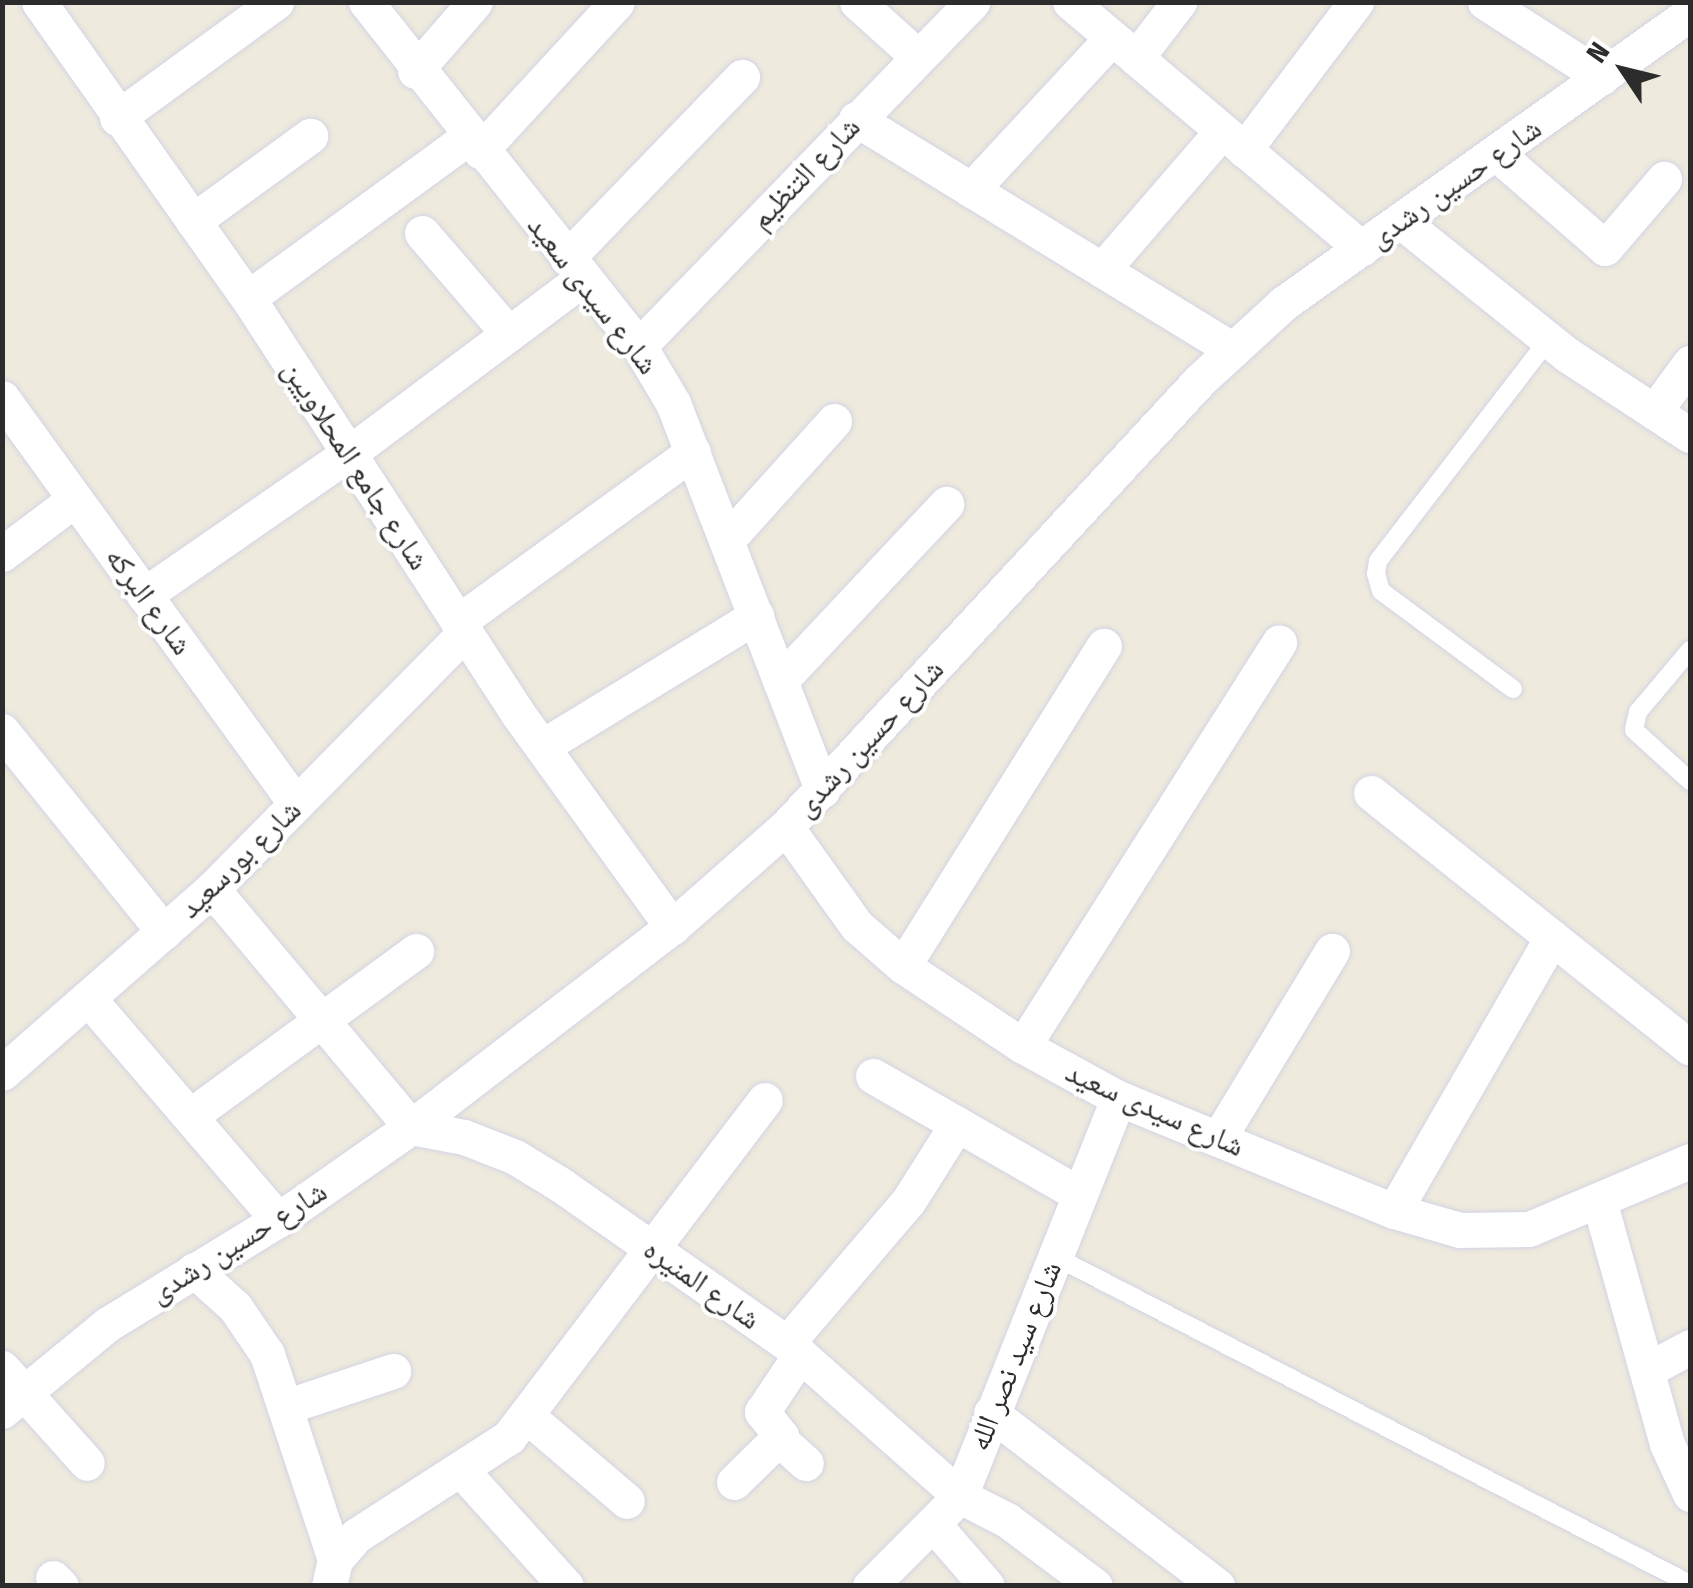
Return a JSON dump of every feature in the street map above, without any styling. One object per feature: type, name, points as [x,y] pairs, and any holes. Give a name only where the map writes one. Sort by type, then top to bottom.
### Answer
[{"type":"street","name":"شارع جامع المحلاويين","points":[[39,2],[117,118],[248,298],[462,627],[672,927]]},
{"type":"street","points":[[117,118],[276,2]]},
{"type":"street","name":"شارع سيدى سعيد","points":[[366,2],[415,70],[638,346],[694,452],[822,790]]},
{"type":"street","points":[[415,70],[476,2]]},
{"type":"street","points":[[248,298],[475,144],[617,2]]},
{"type":"street","points":[[857,2],[918,57]]},
{"type":"street","name":"شارع التنظيم","points":[[638,346],[972,2]]},
{"type":"street","points":[[1070,2],[1362,249]]},
{"type":"street","points":[[972,190],[1179,2]]},
{"type":"street","points":[[1102,270],[1233,140],[1356,2]]},
{"type":"street","points":[[1485,2],[1602,77]]},
{"type":"street","name":"شارع حسين رشدى","points":[[9,1390],[278,1220],[411,1127],[672,927],[786,827],[1233,350],[1284,303],[1690,13]]},
{"type":"street","points":[[144,595],[348,454],[508,334],[575,268],[742,77]]},
{"type":"street","points":[[856,119],[1233,350]]},
{"type":"street","points":[[192,220],[310,136]]},
{"type":"street","points":[[1497,154],[1605,248],[1664,179]]},
{"type":"street","points":[[1402,222],[1548,340],[1690,435]]},
{"type":"street","points":[[422,233],[508,334]]},
{"type":"street","points":[[1654,412],[1690,363]]},
{"type":"street","name":"شارع البركه","points":[[2,398],[296,804]]},
{"type":"street","points":[[727,540],[834,421]]},
{"type":"street","name":"شارع بورسعيد","points":[[2,1073],[212,890],[462,627],[694,452]]},
{"type":"street","points":[[2,554],[75,498]]},
{"type":"street","points":[[780,680],[946,504]]},
{"type":"street","points":[[543,746],[756,616]]},
{"type":"street","points":[[1023,1046],[1279,642]]},
{"type":"street","points":[[902,966],[1104,646]]},
{"type":"street","points":[[2,731],[164,932]]},
{"type":"street","points":[[1372,793],[1690,1048]]},
{"type":"street","name":"شارع سيدى سعيد","points":[[786,827],[818,880],[902,966],[1023,1046],[1118,1098],[1394,1211],[1460,1230],[1529,1228],[1600,1204],[1690,1161]]},
{"type":"street","points":[[212,890],[411,1127]]},
{"type":"street","points":[[1394,1211],[1552,937]]},
{"type":"street","points":[[190,1116],[416,951]]},
{"type":"street","points":[[1218,1139],[1332,951]]},
{"type":"street","points":[[88,998],[278,1220]]},
{"type":"street","points":[[873,1076],[1079,1194]]},
{"type":"street","name":"شارع سيد نصر الله","points":[[870,1586],[935,1526],[960,1496],[1118,1098]]},
{"type":"street","points":[[332,1572],[356,1535],[462,1471],[527,1416],[765,1100]]},
{"type":"street","points":[[734,1482],[779,1439],[780,1431],[762,1412],[794,1349],[908,1200],[957,1124]]},
{"type":"street","name":"شارع المنيره","points":[[411,1127],[464,1136],[515,1157],[794,1349],[960,1496],[1018,1528],[1095,1586]]},
{"type":"street","points":[[1600,1204],[1647,1370],[1690,1494]]},
{"type":"street","points":[[194,1270],[235,1307],[267,1354],[288,1406],[332,1572]]},
{"type":"street","points":[[1647,1370],[1690,1347]]},
{"type":"street","points":[[288,1406],[393,1372]]},
{"type":"street","points":[[9,1390],[87,1463]]},
{"type":"street","points":[[990,1413],[1217,1586]]},
{"type":"street","points":[[527,1416],[628,1501]]},
{"type":"street","points":[[779,1439],[806,1463]]},
{"type":"street","points":[[462,1471],[566,1586]]},
{"type":"street","points":[[935,1526],[987,1586]]},
{"type":"lane","points":[[1513,689],[1381,591],[1376,574],[1378,560],[1548,340]]},
{"type":"lane","points":[[1690,650],[1638,712],[1634,730],[1690,781]]},
{"type":"lane","points":[[1054,1256],[1690,1584]]}]
